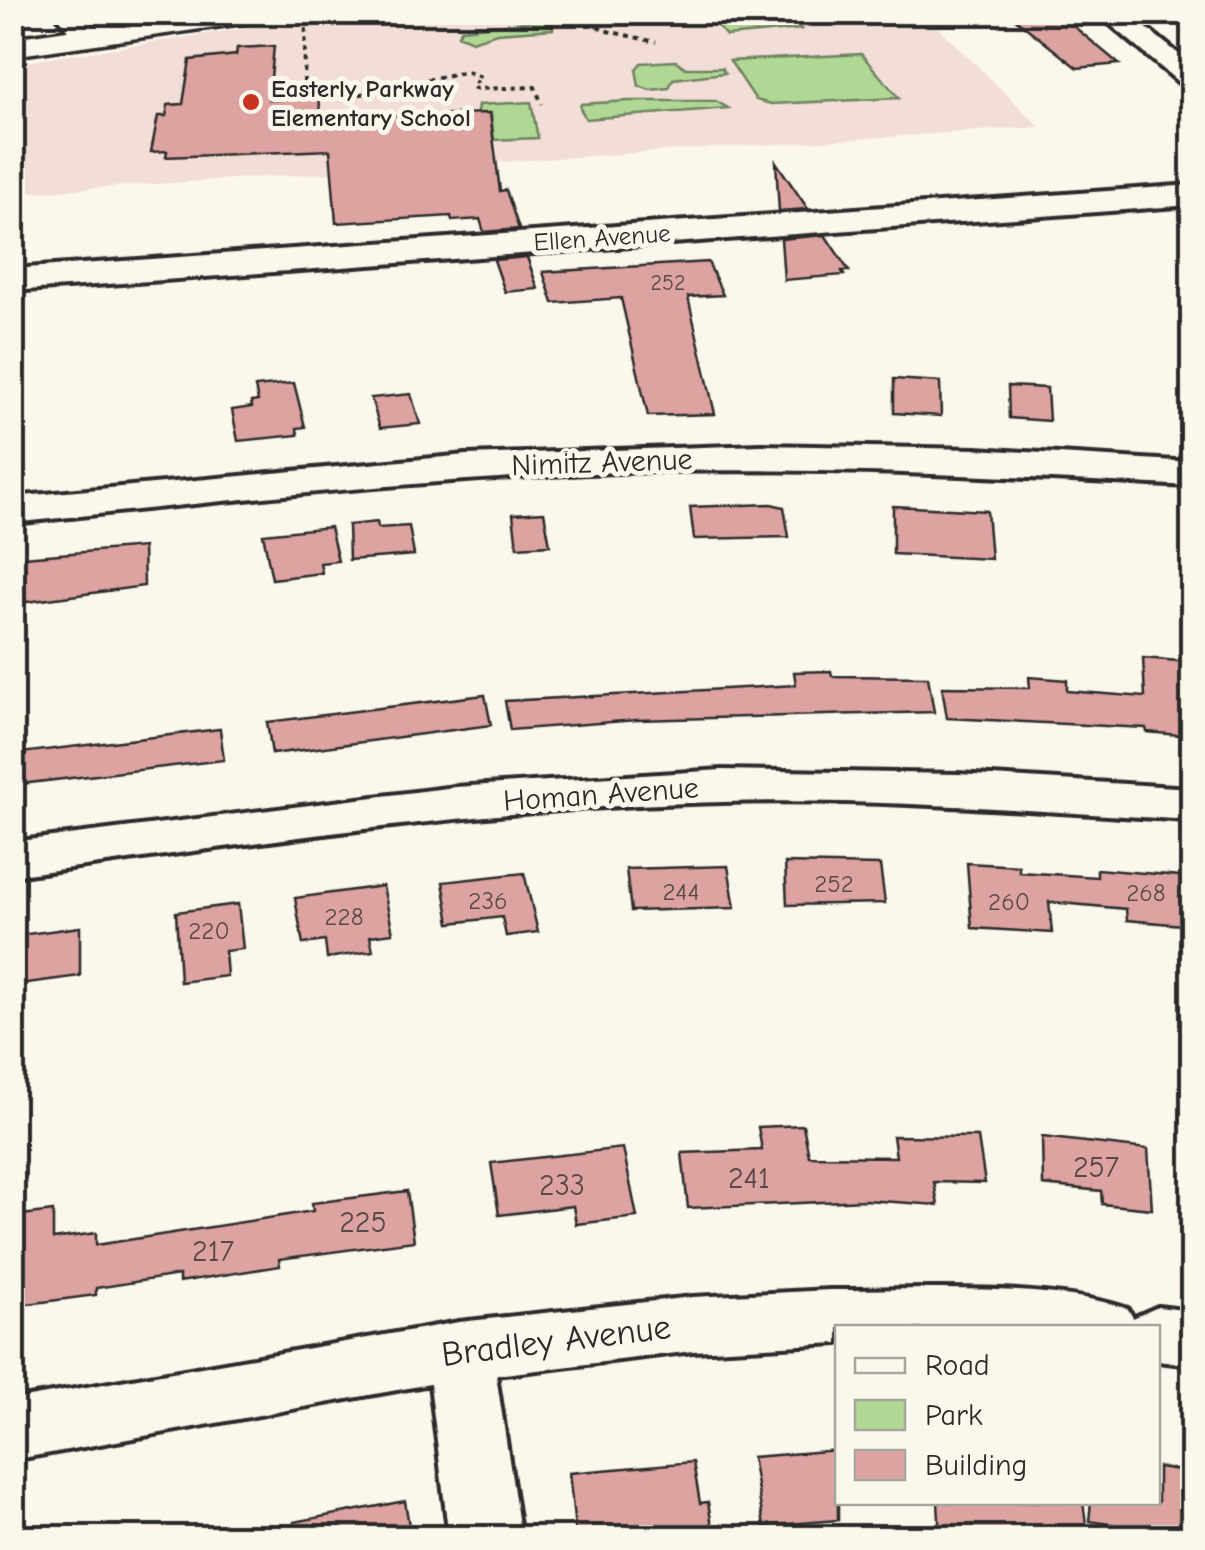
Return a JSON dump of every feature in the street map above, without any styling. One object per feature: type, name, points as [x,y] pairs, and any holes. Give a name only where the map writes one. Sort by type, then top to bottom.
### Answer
[{"type":"main road","points":[[12,47],[77,25],[257,12]]},
{"type":"street","points":[[1109,12],[1192,78]]},
{"type":"street","name":"Ellen Avenue","points":[[12,280],[1192,195]]},
{"type":"street","name":"Nimitz Avenue","points":[[12,510],[467,468],[614,460],[890,457],[1192,474]]},
{"type":"street","name":"Homan Avenue","points":[[12,859],[550,795],[720,786],[945,786],[1192,804]]},
{"type":"street","name":"Bradley Avenue","points":[[12,1430],[459,1350],[618,1328],[864,1314],[1053,1325]]},
{"type":"street","points":[[1160,1334],[1192,1338]]},
{"type":"street","points":[[459,1350],[486,1538]]},
{"type":"path","points":[[586,12],[587,19],[603,30],[656,42]]},
{"type":"path","points":[[878,23],[884,12]]},
{"type":"path","points":[[301,20],[306,24],[304,81],[312,87],[352,96],[384,94],[417,87],[438,73],[469,70],[481,77],[472,86],[475,89],[535,86],[542,104]]},
{"type":"shaded area","points":[[347,12],[921,12],[926,17],[1041,13],[933,23],[1040,127],[17,193],[24,126],[13,126],[12,64]]},
{"type":"green space","points":[[785,13],[801,29],[726,36],[707,14]]},
{"type":"green space","points":[[552,19],[553,29],[497,33],[472,41],[458,35],[461,29]]},
{"type":"green space","points":[[861,54],[899,98],[771,104],[756,100],[730,61]]},
{"type":"green space","points":[[676,61],[686,68],[722,68],[725,73],[673,79],[669,88],[650,90],[639,86],[636,69],[641,63]]},
{"type":"green space","points":[[716,101],[728,108],[586,119],[580,108],[581,104]]},
{"type":"green space","points":[[531,102],[538,138],[494,140],[491,113],[477,113],[478,105]]},
{"type":"building","points":[[1059,14],[1119,64],[1077,68],[1014,18]]},
{"type":"building","points":[[274,46],[269,100],[320,98],[319,118],[490,113],[500,191],[506,190],[519,229],[484,232],[480,219],[452,221],[451,216],[336,223],[330,150],[166,157],[167,151],[151,152],[158,116],[166,116],[168,105],[183,104],[190,60],[236,55],[237,48]]},
{"type":"building","points":[[776,162],[808,209],[779,211]]},
{"type":"building","points":[[825,235],[849,271],[842,271],[844,275],[784,280],[781,239]]},
{"type":"building","points":[[527,257],[538,289],[505,292],[494,260]]},
{"type":"building","points":[[708,262],[723,295],[688,297],[715,414],[648,416],[621,298],[553,303],[543,272]]},
{"type":"building","points":[[894,379],[940,382],[941,416],[894,413]]},
{"type":"building","points":[[294,383],[305,427],[297,428],[298,435],[238,441],[232,410],[252,407],[251,402],[258,401],[255,387]]},
{"type":"building","points":[[1008,386],[1047,388],[1049,421],[1009,418]]},
{"type":"building","points":[[411,394],[420,424],[380,428],[371,398]]},
{"type":"building","points":[[893,506],[987,511],[991,559],[893,554]]},
{"type":"building","points":[[690,507],[784,507],[789,537],[694,539]]},
{"type":"building","points":[[544,512],[550,545],[517,547],[513,514]]},
{"type":"building","points":[[377,522],[378,528],[409,526],[414,555],[349,560],[348,525]]},
{"type":"building","points":[[330,527],[338,561],[320,563],[322,573],[272,579],[263,534]]},
{"type":"building","points":[[143,547],[144,586],[12,604],[12,558]]},
{"type":"building","points":[[1143,658],[1190,662],[1189,736],[1147,732],[1146,728],[947,718],[942,687],[1030,688],[1029,677],[1067,680],[1067,691],[1145,697]]},
{"type":"building","points":[[831,671],[832,676],[928,677],[934,712],[637,720],[510,730],[505,701],[796,685],[794,672]]},
{"type":"building","points":[[485,695],[491,725],[272,754],[267,722]]},
{"type":"building","points":[[220,729],[224,760],[12,785],[12,754]]},
{"type":"building","points":[[785,863],[880,865],[885,903],[787,905]]},
{"type":"building","points":[[967,863],[1019,866],[1019,872],[1097,877],[1097,869],[1192,877],[1192,913],[1181,912],[1183,925],[1127,920],[1126,909],[1049,902],[1052,933],[972,928]]},
{"type":"building","points":[[728,866],[735,908],[631,911],[626,869]]},
{"type":"building","points":[[524,873],[538,932],[506,936],[502,917],[450,923],[443,882]]},
{"type":"building","points":[[383,886],[393,933],[370,936],[373,951],[327,958],[325,941],[303,944],[295,898]]},
{"type":"building","points":[[238,904],[243,949],[225,951],[227,976],[180,982],[176,912]]},
{"type":"building","points":[[80,927],[80,976],[12,985],[12,936]]},
{"type":"building","points":[[803,1125],[809,1156],[896,1157],[893,1136],[978,1137],[985,1183],[934,1182],[938,1205],[865,1200],[688,1208],[682,1153],[762,1150],[758,1127]]},
{"type":"building","points":[[1042,1137],[1148,1149],[1152,1209],[1102,1204],[1101,1191],[1043,1185]]},
{"type":"building","points":[[623,1148],[637,1217],[576,1224],[573,1206],[499,1215],[491,1163]]},
{"type":"building","points":[[407,1191],[414,1241],[279,1259],[280,1266],[179,1282],[179,1275],[96,1288],[96,1295],[12,1306],[14,1216],[53,1211],[53,1239],[96,1233],[96,1245],[313,1211],[312,1203]]},
{"type":"building","points":[[835,1450],[838,1520],[764,1526],[752,1457]]},
{"type":"building","points":[[693,1462],[700,1503],[708,1502],[714,1538],[576,1538],[569,1473]]},
{"type":"building","points":[[1160,1467],[1192,1472],[1192,1536],[1089,1521],[1091,1505],[1160,1505]]},
{"type":"building","points":[[405,1501],[411,1538],[296,1538],[294,1522]]},
{"type":"building","points":[[938,1505],[1083,1505],[1088,1538],[940,1538]]},
{"type":"place","name":"Easterly Parkway Elementary School","points":[[251,102]]}]
